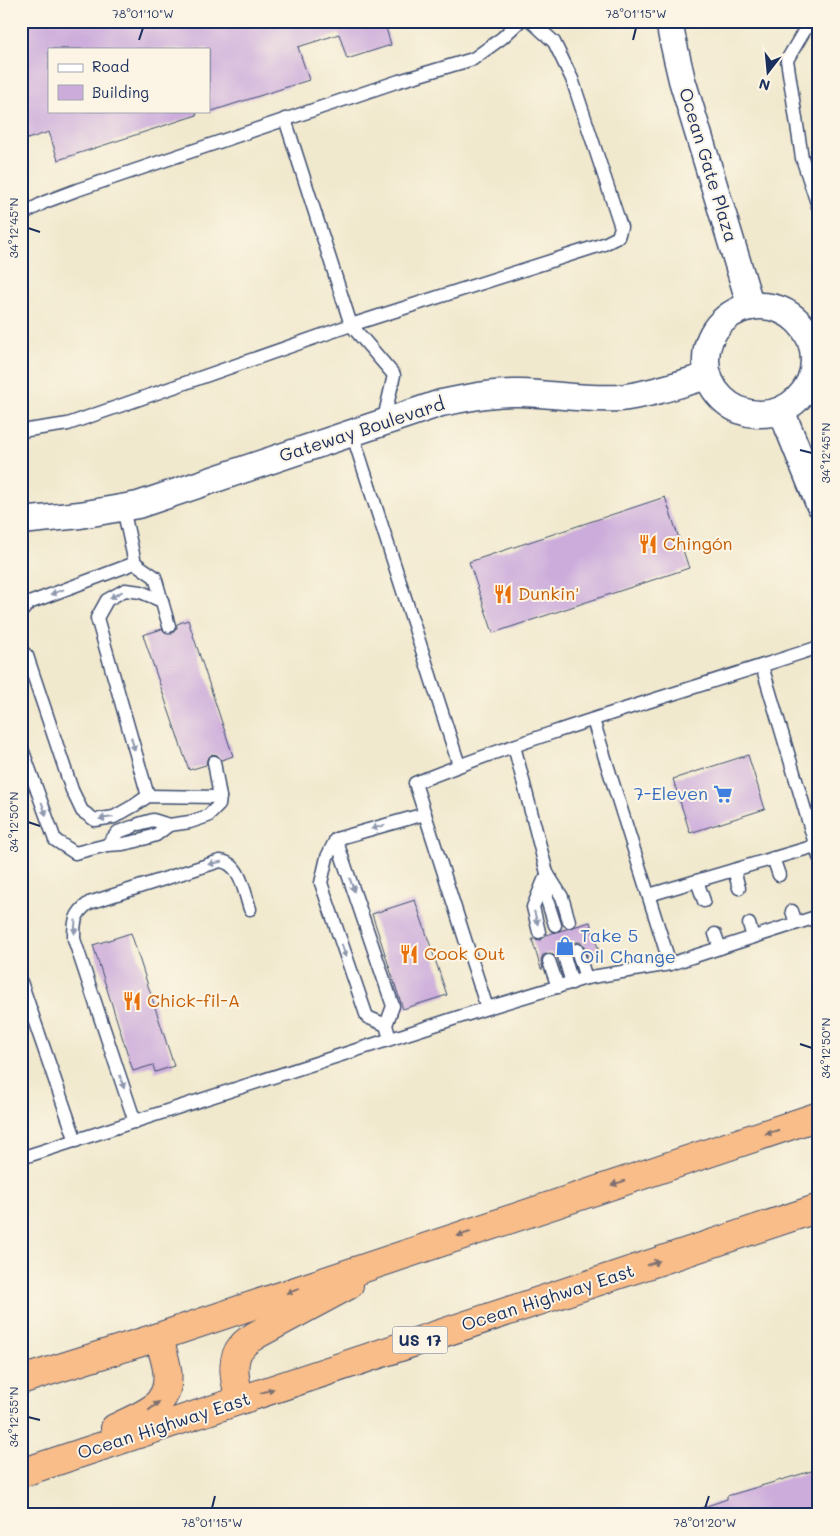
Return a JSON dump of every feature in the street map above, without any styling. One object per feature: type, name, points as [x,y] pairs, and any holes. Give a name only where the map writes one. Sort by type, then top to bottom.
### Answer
[{"type":"highway","points":[[21,1380],[158,1337],[819,1116]]},
{"type":"highway","points":[[790,1217],[819,1204]]},
{"type":"highway","name":"Ocean Highway East","points":[[21,1473],[819,1208]]},
{"type":"highway","points":[[242,1400],[236,1385],[235,1371],[237,1354],[242,1345],[414,1250]]},
{"type":"highway","points":[[50,1463],[153,1408],[164,1396],[168,1382],[167,1364],[158,1337]]},
{"type":"street","name":"Ocean Gate Plaza","points":[[670,21],[682,80],[751,307]]},
{"type":"street","points":[[766,306],[780,310],[802,327],[815,342],[812,373],[806,388],[795,401],[780,410],[763,414],[745,412],[729,404],[716,392],[708,376],[706,361],[708,346],[714,332],[724,320],[737,311],[751,307],[766,306]]},
{"type":"street","name":"Gateway Boulevard","points":[[21,521],[80,515],[123,508],[168,495],[441,403],[518,393],[585,398],[621,398],[708,376]]},
{"type":"street","points":[[780,410],[819,504]]},
{"type":"lane","points":[[21,215],[45,202],[399,81],[473,59],[502,38],[520,21]]},
{"type":"lane","points":[[21,431],[68,424],[351,325],[604,244],[618,237],[621,227],[572,79],[554,42],[531,21]]},
{"type":"lane","points":[[810,21],[788,60],[802,158],[819,209]]},
{"type":"lane","points":[[285,120],[351,325],[394,375],[383,423]]},
{"type":"lane","points":[[352,433],[459,765]]},
{"type":"lane","points":[[123,508],[135,563],[155,578],[169,626]]},
{"type":"lane","points":[[21,612],[29,603],[135,563]]},
{"type":"lane","points":[[148,796],[97,618],[106,600],[125,590],[141,592],[162,601]]},
{"type":"lane","points":[[486,1008],[415,783],[514,746],[819,647]]},
{"type":"lane","points":[[21,650],[26,656],[72,790],[82,811],[95,820],[114,817],[148,796],[220,797]]},
{"type":"lane","points":[[649,895],[773,858],[817,851],[762,666]]},
{"type":"lane","points":[[593,720],[670,964]]},
{"type":"lane","points":[[21,746],[55,840],[75,853],[107,845],[140,840],[156,835],[168,825]]},
{"type":"lane","points":[[514,746],[547,873],[547,900],[555,925]]},
{"type":"lane","points":[[107,845],[118,832],[153,820],[168,825],[190,822],[208,816],[219,805],[220,797],[214,762]]},
{"type":"lane","points":[[386,1025],[367,1017],[320,884],[327,857],[336,839],[425,814]]},
{"type":"lane","points":[[336,839],[393,1006],[386,1025],[391,1039]]},
{"type":"lane","points":[[773,858],[779,875]]},
{"type":"lane","points":[[135,1122],[74,939],[76,915],[89,903],[220,861],[227,862],[233,866],[238,874],[250,909]]},
{"type":"lane","points":[[734,870],[739,888]]},
{"type":"lane","points":[[547,873],[562,897],[569,921]]},
{"type":"lane","points":[[540,932],[533,907],[547,873]]},
{"type":"lane","points":[[697,881],[704,901]]},
{"type":"lane","points":[[21,1158],[486,1008],[586,978],[670,964],[753,937],[794,917],[819,916]]},
{"type":"lane","points":[[749,924],[753,937]]},
{"type":"lane","points":[[715,934],[720,948]]},
{"type":"lane","points":[[577,950],[586,978]]},
{"type":"lane","points":[[564,956],[572,982]]},
{"type":"lane","points":[[549,961],[558,987]]},
{"type":"lane","points":[[21,982],[76,1141]]},
{"type":"building","points":[[21,21],[384,21],[391,45],[347,59],[339,34],[298,47],[309,80],[210,112],[210,48],[48,48],[48,112],[196,112],[197,115],[58,160],[49,132],[21,141]]},
{"type":"building","points":[[665,497],[689,568],[493,633],[469,562]]},
{"type":"building","points":[[188,620],[233,756],[222,760],[217,755],[212,754],[207,759],[206,765],[189,770],[143,635],[162,629],[167,634],[172,634],[177,628],[177,624]]},
{"type":"building","points":[[748,755],[765,809],[690,833],[673,779]]},
{"type":"building","name":"Cook Out","points":[[415,900],[447,995],[403,1009],[372,914]]},
{"type":"building","name":"Take 5 Oil Change","points":[[590,922],[599,952],[587,956],[583,944],[575,942],[569,950],[562,948],[558,950],[556,957],[550,953],[543,955],[541,960],[543,969],[541,969],[532,939],[541,940],[546,935]]},
{"type":"building","name":"Chick-fil-A","points":[[131,933],[174,1066],[155,1072],[153,1065],[133,1071],[93,945]]},
{"type":"building","points":[[815,1470],[819,1484],[819,1515],[690,1515],[690,1512],[727,1499],[727,1496]]},
{"type":"place","name":"Chingón","points":[[648,544]]},
{"type":"place","name":"Dunkin'","points":[[503,594]]},
{"type":"place","name":"7-Eleven","points":[[723,794]]},
{"type":"place","name":"Take 5 Oil Change","points":[[565,946]]},
{"type":"place","name":"Cook Out","points":[[409,954]]},
{"type":"place","name":"Chick-fil-A","points":[[132,1001]]}]
